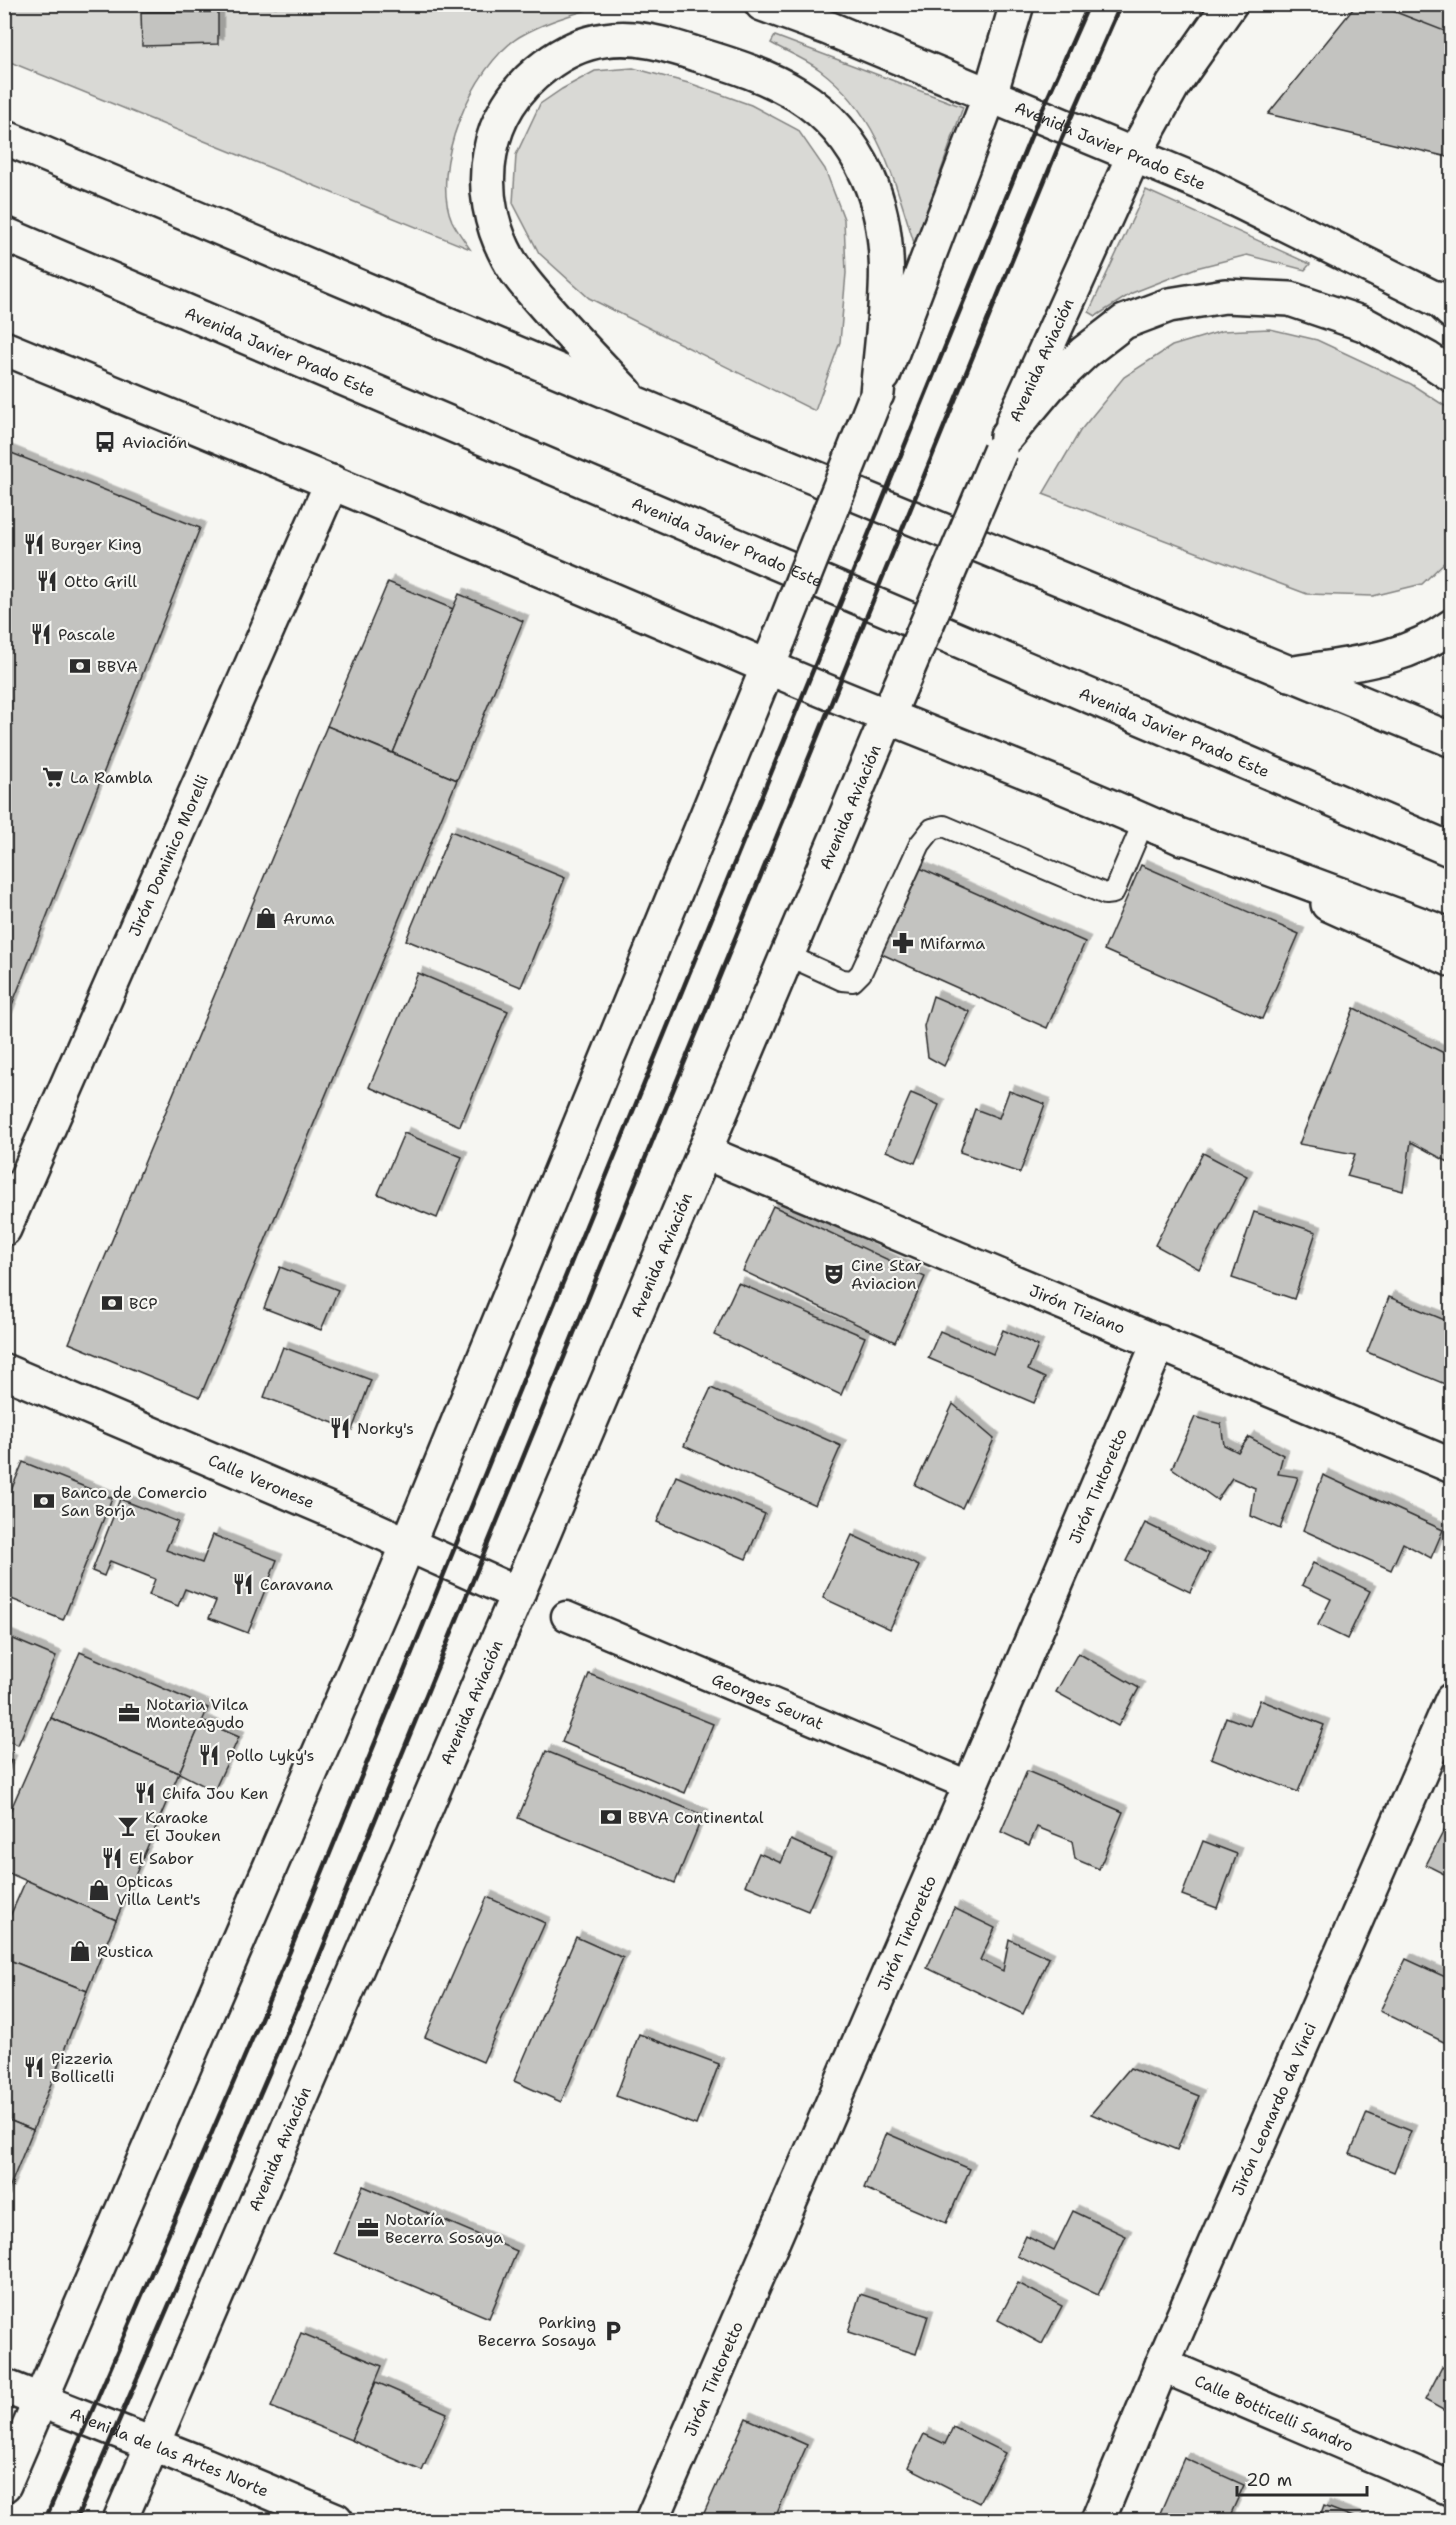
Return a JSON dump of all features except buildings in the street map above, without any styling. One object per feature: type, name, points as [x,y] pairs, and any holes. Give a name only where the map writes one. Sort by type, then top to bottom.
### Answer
[{"type":"main road","name":"Avenida Javier Prado Este","points":[[762,4],[828,28],[1206,185],[1447,306]]},
{"type":"main road","points":[[4,2485],[406,1545],[768,667],[875,397],[990,96],[1017,4]]},
{"type":"main road","name":"Avenida Aviación","points":[[120,2520],[518,1594],[1003,443],[1134,156],[1173,85],[1230,4]]},
{"type":"main road","points":[[635,403],[521,279],[508,258],[491,215],[487,195],[486,169],[490,144],[500,118],[514,96],[532,75],[555,58],[577,47],[602,40],[629,38],[656,42],[750,70],[778,82],[819,111],[846,139],[869,180],[885,235],[888,268],[875,397]]},
{"type":"main road","points":[[4,121],[71,165]]},
{"type":"main road","points":[[4,137],[635,403],[1452,740]]},
{"type":"main road","name":"Avenida Javier Prado Este","points":[[4,234],[1452,850]]},
{"type":"main road","points":[[1003,443],[1049,386],[1085,352],[1124,322],[1168,305],[1225,296],[1290,298],[1364,324],[1428,359],[1452,375]]},
{"type":"main road","points":[[4,348],[332,482],[687,630],[768,667],[1151,824],[1452,936]]},
{"type":"main road","name":"Jirón Dominico Morelli","points":[[4,1229],[332,482]]},
{"type":"main road","points":[[1289,674],[1396,656],[1432,640],[1452,626]]},
{"type":"main road","points":[[1151,824],[1452,960]]},
{"type":"main road","name":"Jirón Tiziano","points":[[704,1152],[1452,1466]]},
{"type":"main road","name":"Jirón Tintoretto","points":[[652,2520],[970,1786],[1159,1342]]},
{"type":"main road","name":"Calle Veronese","points":[[4,1371],[356,1521],[518,1594]]},
{"type":"main road","name":"Jirón Leonardo da Vinci","points":[[1098,2520],[1162,2365],[1452,1700]]},
{"type":"main road","name":"Calle Botticelli Sandro","points":[[1162,2365],[1452,2489]]},
{"type":"main road","name":"Avenida de las Artes Norte","points":[[4,2386],[151,2446],[205,2465],[336,2520]]},
{"type":"street","name":"Georges Seurat","points":[[566,1616],[970,1786]]},
{"type":"lane","points":[[787,955],[842,980],[853,981],[861,973],[920,844],[932,829],[944,826],[1105,894],[1115,889],[1151,824]]},
{"type":"shaded area","points":[[170,4],[587,10],[561,18],[519,37],[502,51],[485,71],[471,94],[459,120],[446,174],[446,199],[452,221],[470,249],[5,60],[4,5]]},
{"type":"shaded area","points":[[775,36],[963,107],[915,246],[882,150],[857,107],[840,87],[820,70],[771,43]]},
{"type":"shaded area","points":[[633,68],[692,84],[751,105],[798,130],[825,169],[844,219],[846,273],[840,342],[815,411],[589,298],[539,253],[513,203],[516,155],[540,104],[595,71]]},
{"type":"shaded area","points":[[1146,190],[1310,264],[1305,270],[1247,255],[1196,268],[1132,293],[1096,316],[1089,312]]},
{"type":"shaded area","points":[[1270,329],[1317,340],[1411,384],[1451,410],[1451,556],[1422,584],[1373,596],[1307,594],[1043,494],[1080,431],[1124,377],[1172,346],[1222,331]]},
{"type":"railway","points":[[45,2520],[290,1951],[1036,124],[1089,4]]},
{"type":"railway","points":[[76,2520],[317,1962],[1062,138],[1121,4]]},
{"type":"place","name":"Aviación","points":[[105,442]]},
{"type":"place","name":"Burger King","points":[[34,544]]},
{"type":"place","name":"Otto Grill","points":[[47,581]]},
{"type":"place","name":"Pascale","points":[[41,634]]},
{"type":"place","name":"BBVA","points":[[80,666]]},
{"type":"place","name":"La Rambla","points":[[53,777]]},
{"type":"place","name":"Aruma","points":[[266,918]]},
{"type":"place","name":"Mifarma","points":[[903,943]]},
{"type":"place","name":"Cine Star Aviacion","points":[[834,1274]]},
{"type":"place","name":"BCP","points":[[112,1303]]},
{"type":"place","name":"Norky's","points":[[340,1428]]},
{"type":"place","name":"Banco de Comercio San Borja","points":[[44,1501]]},
{"type":"place","name":"Caravana","points":[[243,1584]]},
{"type":"place","name":"Notaria Vilca Monteagudo","points":[[129,1713]]},
{"type":"place","name":"Pollo Lyky's","points":[[209,1755]]},
{"type":"place","name":"Chifa Jou Ken","points":[[145,1793]]},
{"type":"place","name":"BBVA Continental","points":[[611,1817]]},
{"type":"place","name":"Karaoke El Jouken","points":[[128,1826]]},
{"type":"place","name":"El Sabor","points":[[112,1858]]},
{"type":"place","name":"Opticas Villa Lent's","points":[[99,1890]]},
{"type":"place","name":"Rustica","points":[[80,1951]]},
{"type":"place","name":"Pizzeria Bollicelli","points":[[34,2067]]},
{"type":"place","name":"Notaría Becerra Sosaya","points":[[368,2228]]},
{"type":"place","name":"Parking Becerra Sosaya","points":[[613,2331]]}]
